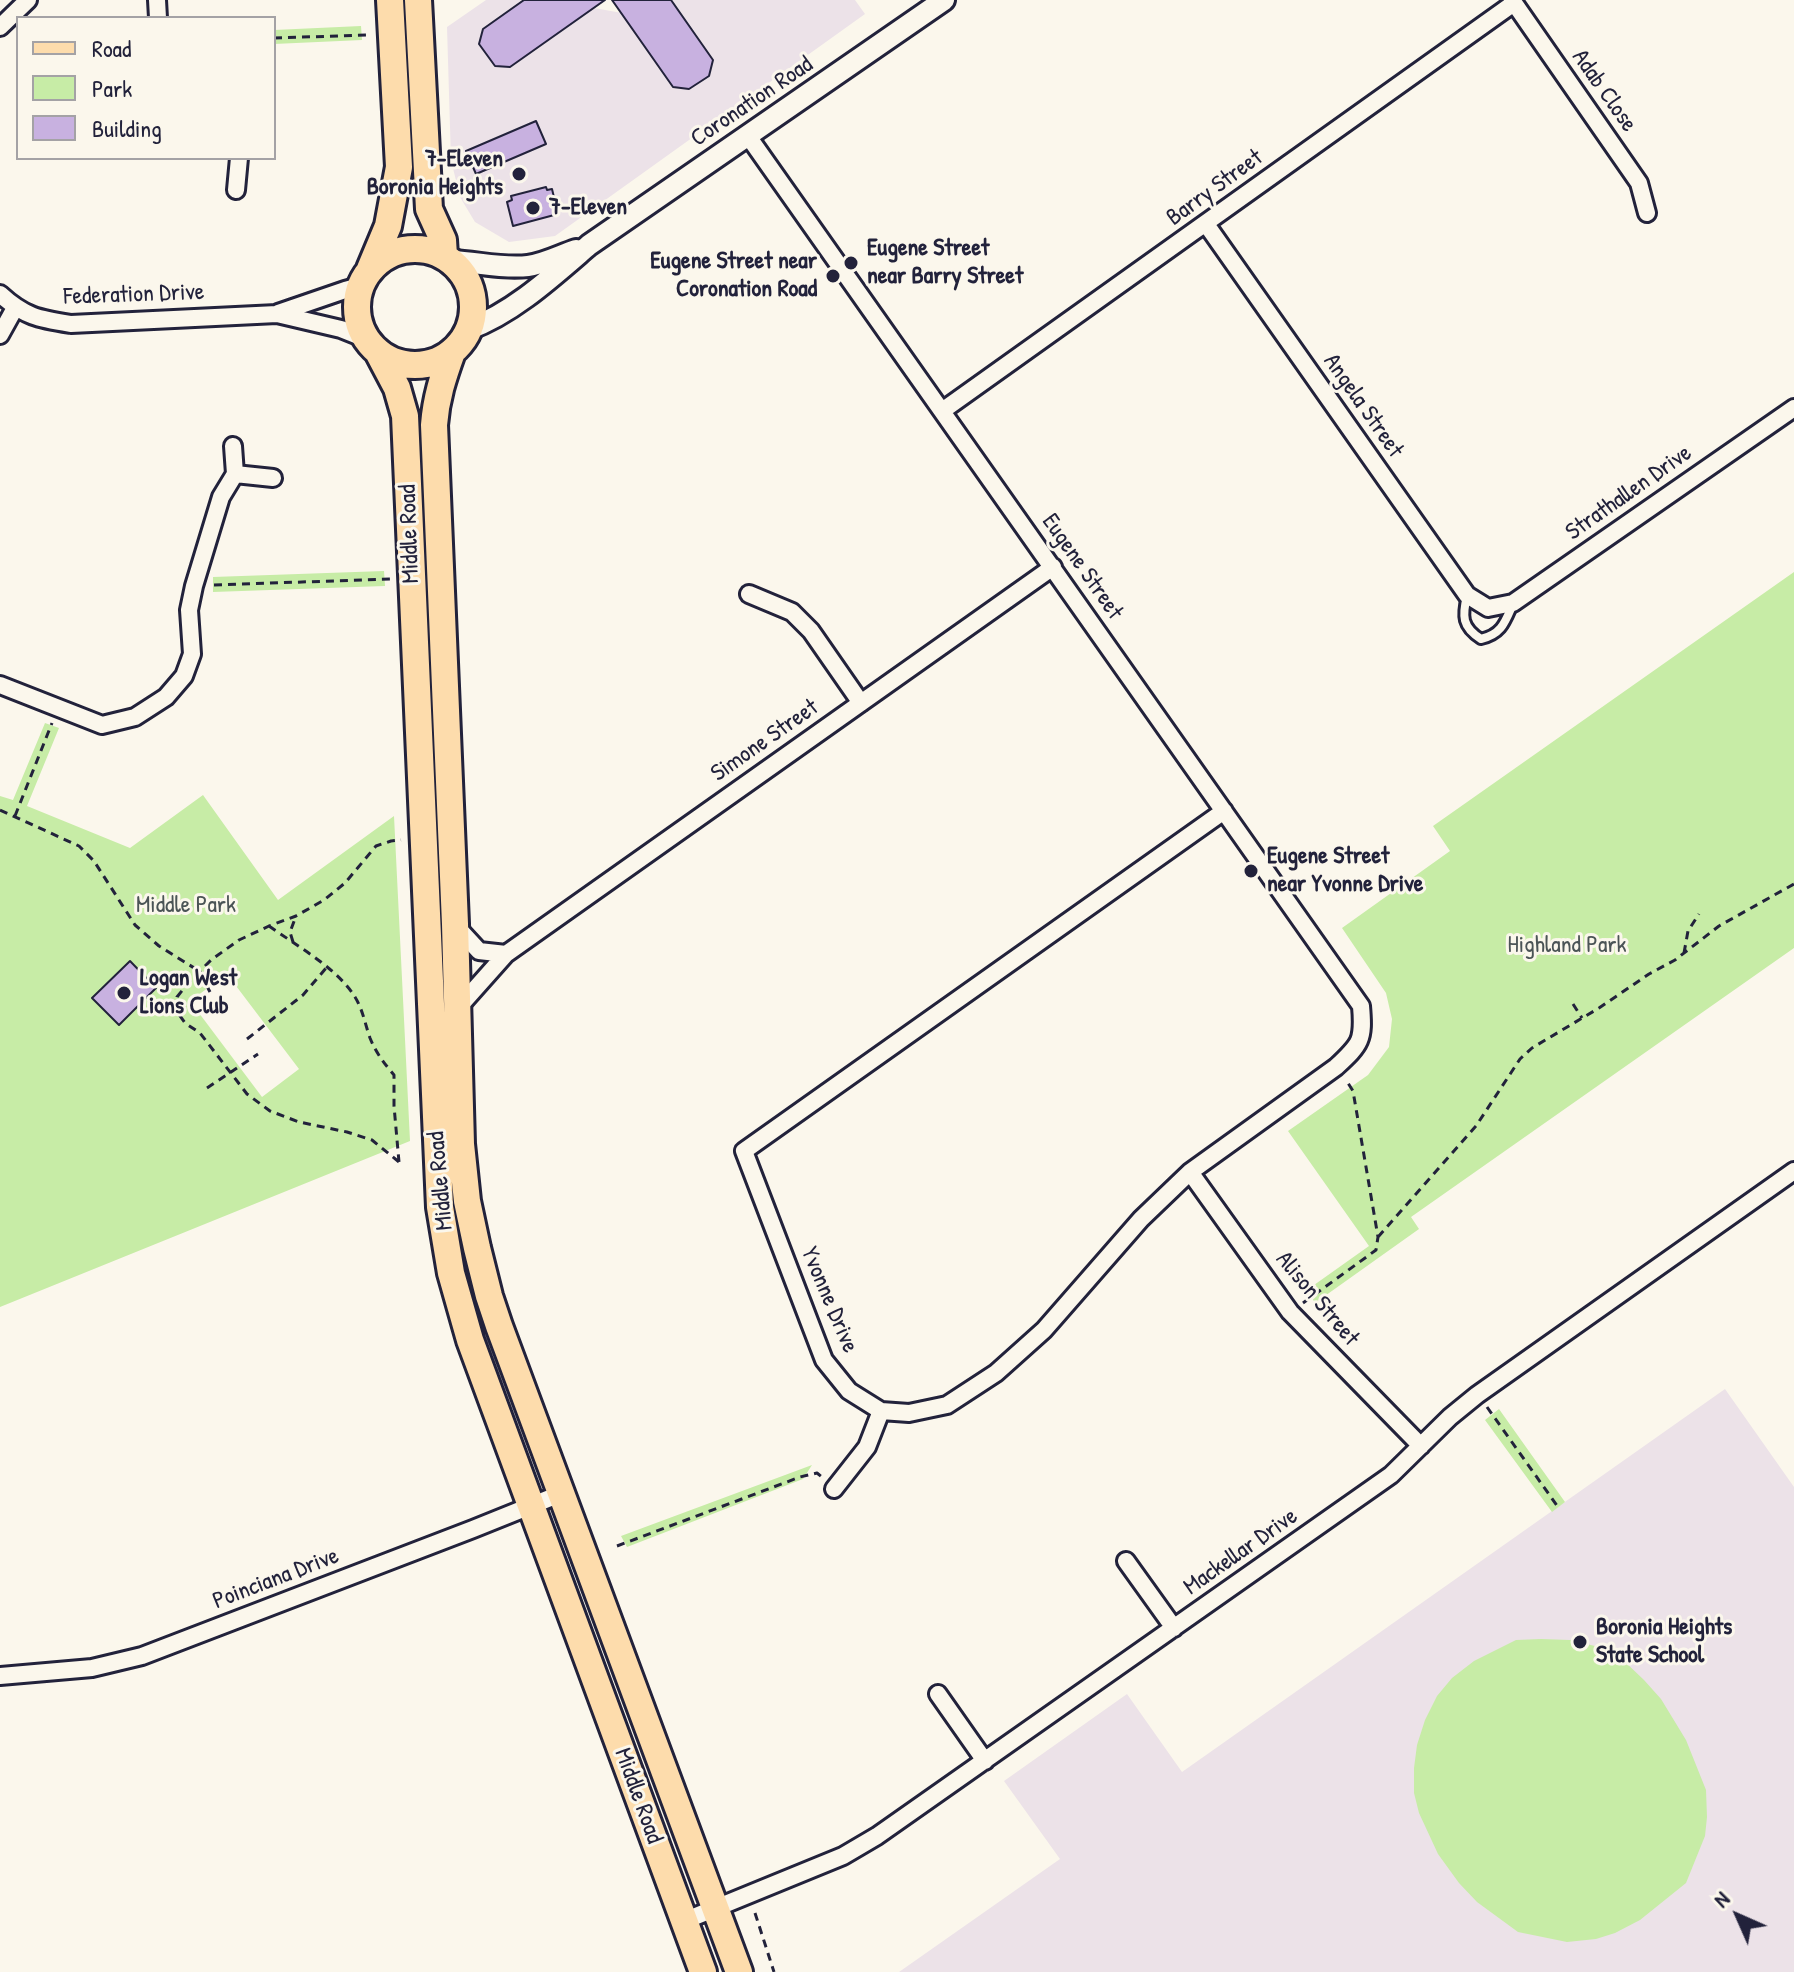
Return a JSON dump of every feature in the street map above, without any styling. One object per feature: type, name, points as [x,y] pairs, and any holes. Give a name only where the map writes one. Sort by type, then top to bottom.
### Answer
[{"type":"main road","points":[[365,278],[388,255],[399,250],[422,249],[448,258],[465,275],[472,294],[473,317],[469,329],[452,352],[432,363],[413,365],[394,362],[372,346],[357,316],[357,300],[365,278],[388,226],[399,167],[390,0]]},
{"type":"main road","points":[[418,0],[429,209],[448,258]]},
{"type":"main road","name":"Middle Road","points":[[372,346],[397,388],[405,416],[440,1207],[451,1273],[470,1340],[703,1972]]},
{"type":"main road","name":"Middle Road","points":[[452,352],[439,386],[434,425],[461,1144],[467,1201],[499,1326],[739,1972]]},
{"type":"street","points":[[0,27],[28,0]]},
{"type":"street","name":"Coronation Road","points":[[469,329],[487,323],[531,293],[589,245],[944,0]]},
{"type":"street","name":"Adab Close","points":[[1513,2],[1639,183],[1647,213]]},
{"type":"street","name":"Barry Street","points":[[942,411],[1513,2]]},
{"type":"street","name":"Eugene Street","points":[[748,136],[1361,1006],[1364,1032],[1355,1051],[1336,1067]]},
{"type":"street","points":[[236,190],[239,160]]},
{"type":"street","name":"Angela Street","points":[[1206,224],[1467,595],[1488,608]]},
{"type":"street","name":"Coronation Road","points":[[448,258],[497,267],[530,266],[589,245]]},
{"type":"street","name":"Federation Drive","points":[[277,314],[345,290],[365,278]]},
{"type":"street","name":"Federation Drive","points":[[0,294],[15,308],[39,319],[71,324],[277,314],[341,329],[372,346]]},
{"type":"street","points":[[0,335],[15,308]]},
{"type":"street","name":"Strathallen Drive","points":[[1488,608],[1513,603],[1794,408]]},
{"type":"street","points":[[0,685],[102,725],[135,717],[166,697],[184,676],[192,654],[189,610],[221,497],[235,474],[233,446]]},
{"type":"street","points":[[235,474],[273,478]]},
{"type":"street","name":"Simone Street","points":[[457,1008],[506,954],[1053,567]]},
{"type":"street","points":[[749,594],[792,612],[811,631],[861,703]]},
{"type":"street","name":"Yvonne Drive","points":[[881,1411],[849,1391],[824,1360],[744,1151],[1224,811]]},
{"type":"street","points":[[455,924],[479,951],[506,954]]},
{"type":"street","points":[[834,1489],[867,1447],[881,1411],[909,1413],[947,1405],[996,1373],[1044,1330],[1141,1219],[1190,1172],[1336,1067]]},
{"type":"street","name":"Mackellar Drive","points":[[684,1921],[843,1856],[877,1836],[1391,1475],[1477,1395],[1794,1171]]},
{"type":"street","name":"Alison Street","points":[[1190,1172],[1290,1312],[1421,1446]]},
{"type":"street","name":"Poinciana Drive","points":[[0,1676],[92,1668],[142,1656],[560,1494]]},
{"type":"street","points":[[1126,1561],[1174,1628]]},
{"type":"street","points":[[938,1694],[985,1761]]},
{"type":"lane","points":[[1467,595],[1464,621],[1470,632],[1481,639],[1493,636],[1505,624],[1513,603]]},
{"type":"path","points":[[276,38],[367,35]]},
{"type":"path","points":[[194,586],[391,579]]},
{"type":"path","points":[[15,816],[58,708]]},
{"type":"path","points":[[0,810],[79,846],[94,861],[135,925],[159,946],[199,971],[210,992]]},
{"type":"path","points":[[269,926],[327,967],[354,996],[364,1015],[371,1041],[394,1075],[399,1162],[372,1140],[299,1122],[270,1111],[247,1094],[200,1033],[185,1023],[175,1009],[177,997],[211,960],[239,940],[269,926],[296,916],[324,900],[345,883],[376,846],[401,840]]},
{"type":"path","points":[[1378,1237],[1476,1126],[1520,1059],[1532,1048],[1684,953],[1719,926],[1794,884]]},
{"type":"path","points":[[1684,953],[1688,931],[1699,914]]},
{"type":"path","points":[[294,945],[290,932],[296,916]]},
{"type":"path","points":[[247,1039],[303,995],[327,967]]},
{"type":"path","points":[[1573,1004],[1582,1018]]},
{"type":"path","points":[[207,1088],[258,1054]]},
{"type":"path","points":[[1290,1312],[1376,1250],[1378,1237],[1353,1091],[1336,1067]]},
{"type":"path","points":[[1477,1395],[1558,1507]]},
{"type":"path","points":[[617,1546],[800,1477],[817,1473],[834,1489]]},
{"type":"path","points":[[755,1913],[774,1972]]},
{"type":"shaded area","points":[[486,0],[524,0],[483,29],[479,43],[594,8],[622,13],[673,87],[689,89],[709,76],[712,60],[671,0],[855,0],[865,14],[555,236],[509,242],[475,222],[460,197],[451,160],[447,27]]},
{"type":"shaded area","name":"Boronia Heights State School","points":[[1725,1389],[1794,1487],[1794,1972],[899,1972],[1060,1859],[1004,1781],[1127,1694],[1182,1772]]},
{"type":"green space","points":[[361,26],[362,40],[276,44],[276,30]]},
{"type":"green space","points":[[384,571],[385,586],[213,592],[213,577]]},
{"type":"green space","name":"Highland Park","points":[[1794,572],[1794,948],[1411,1217],[1419,1229],[1315,1303],[1307,1290],[1369,1246],[1288,1131],[1368,1075],[1389,1047],[1392,1019],[1386,993],[1342,928],[1450,851],[1433,826]]},
{"type":"green space","name":"Middle Park","points":[[45,723],[59,728],[27,806],[130,848],[203,795],[278,900],[394,816],[410,1141],[0,1307],[0,796],[13,800]],"holes":[[[130,961],[156,988],[120,1024],[93,998]],[[227,974],[299,1069],[262,1097],[190,1001]]]},
{"type":"green space","points":[[1499,1409],[1565,1502],[1552,1512],[1485,1420]]},
{"type":"green space","points":[[812,1465],[803,1479],[627,1547],[621,1536]]},
{"type":"green space","points":[[1516,1640],[1570,1640],[1599,1647],[1623,1660],[1661,1699],[1686,1740],[1706,1790],[1705,1836],[1686,1883],[1640,1920],[1596,1939],[1567,1942],[1518,1932],[1477,1902],[1438,1854],[1419,1813],[1414,1793],[1417,1745],[1437,1696],[1452,1678],[1474,1661]]},
{"type":"building","points":[[524,0],[605,0],[510,67],[495,66],[479,44],[483,29]]},
{"type":"building","points":[[612,0],[671,0],[713,60],[709,76],[689,89],[673,87]]},
{"type":"building","points":[[536,121],[546,144],[476,174],[466,151]]},
{"type":"building","name":"7-Eleven","points":[[546,187],[547,190],[552,189],[558,214],[513,226],[507,202],[512,200],[511,196]]},
{"type":"building","name":"Logan West Lions Club","points":[[130,961],[156,988],[119,1025],[92,998]]},
{"type":"place","name":"7-Eleven Boronia Heights","points":[[519,174]]},
{"type":"place","name":"7-Eleven","points":[[533,208]]},
{"type":"place","name":"Eugene Street near Barry Street","points":[[851,263]]},
{"type":"place","name":"Eugene Street near Coronation Road","points":[[833,276]]},
{"type":"place","name":"Eugene Street near Yvonne Drive","points":[[1251,871]]},
{"type":"place","name":"Logan West Lions Club","points":[[124,993]]},
{"type":"place","name":"Boronia Heights State School","points":[[1580,1642]]}]
